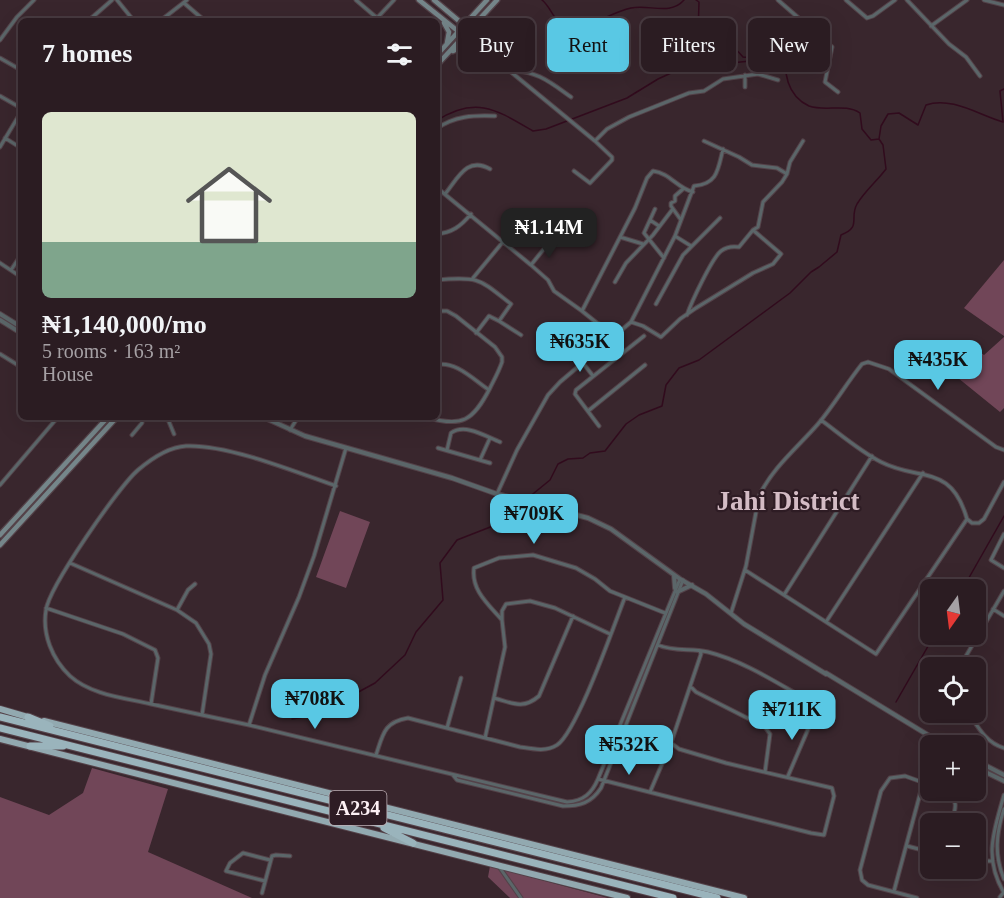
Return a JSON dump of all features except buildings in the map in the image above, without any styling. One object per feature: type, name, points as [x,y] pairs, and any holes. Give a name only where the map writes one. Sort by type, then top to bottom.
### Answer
[{"type":"highway","points":[[0,709],[744,898]]},
{"type":"highway","name":"A234","points":[[0,717],[717,898]]},
{"type":"highway","points":[[28,717],[72,735]]},
{"type":"highway","name":"A234","points":[[0,728],[673,898]]},
{"type":"highway","points":[[0,739],[627,898]]},
{"type":"highway","points":[[0,745],[19,744]]},
{"type":"highway","points":[[30,746],[74,746]]},
{"type":"highway","points":[[296,803],[300,798],[300,792]]},
{"type":"highway","points":[[313,807],[312,801],[318,797]]},
{"type":"highway","points":[[371,822],[413,843]]},
{"type":"main road","points":[[419,0],[458,32],[440,52]]},
{"type":"main road","points":[[434,0],[458,19]]},
{"type":"main road","points":[[470,18],[487,0]]},
{"type":"main road","points":[[482,16],[497,0]]},
{"type":"main road","points":[[455,16],[466,17],[474,14]]},
{"type":"main road","points":[[439,16],[449,32],[446,45]]},
{"type":"main road","points":[[440,62],[458,43]]},
{"type":"main road","points":[[448,54],[458,48]]},
{"type":"main road","points":[[0,535],[105,420]]},
{"type":"main road","points":[[0,545],[114,420]]},
{"type":"main road","points":[[44,487],[49,491]]},
{"type":"street","points":[[0,40],[17,17],[34,0]]},
{"type":"street","points":[[92,18],[114,0],[131,18]]},
{"type":"street","points":[[356,0],[376,18]]},
{"type":"street","points":[[378,18],[394,0]]},
{"type":"street","points":[[778,0],[832,47],[825,82],[838,92]]},
{"type":"street","points":[[782,4],[787,0]]},
{"type":"street","points":[[846,0],[867,18],[895,0]]},
{"type":"street","points":[[908,0],[949,44],[966,57],[981,76]]},
{"type":"street","points":[[984,0],[1004,5]]},
{"type":"street","points":[[931,26],[965,1]]},
{"type":"street","points":[[164,18],[186,2],[203,18]]},
{"type":"street","points":[[0,58],[18,68]]},
{"type":"street","points":[[511,72],[612,157],[612,160],[591,183],[574,171]]},
{"type":"street","points":[[522,72],[546,80],[572,97]]},
{"type":"street","points":[[595,141],[607,129],[629,117],[689,93],[704,91],[723,79],[758,74],[778,80]]},
{"type":"street","points":[[745,75],[745,87]]},
{"type":"street","points":[[0,96],[18,108]]},
{"type":"street","points":[[0,147],[18,115]]},
{"type":"street","points":[[440,127],[465,117],[495,116]]},
{"type":"street","points":[[5,138],[18,146]]},
{"type":"street","points":[[704,141],[752,165],[777,168],[787,174]]},
{"type":"street","points":[[687,315],[706,274],[720,252],[731,246],[739,247],[758,227],[762,202],[787,174],[790,162],[803,141]]},
{"type":"street","points":[[497,494],[517,450],[548,395],[560,382],[631,322],[675,236],[694,186],[704,186],[713,179],[723,149]]},
{"type":"street","points":[[445,194],[467,167],[482,164],[490,169]]},
{"type":"street","points":[[582,311],[650,173],[657,171],[666,175],[683,189],[693,192]]},
{"type":"street","points":[[681,220],[672,210],[671,203],[683,189]]},
{"type":"street","points":[[440,190],[531,265],[548,280],[555,291],[597,323],[619,333]]},
{"type":"street","points":[[655,209],[644,233],[664,258]]},
{"type":"street","points":[[615,282],[626,263],[672,210]]},
{"type":"street","points":[[440,233],[456,229],[471,214]]},
{"type":"street","points":[[656,304],[683,255],[720,219]]},
{"type":"street","points":[[650,220],[659,226]]},
{"type":"street","points":[[631,322],[644,326],[661,337],[687,315],[753,273],[773,264],[781,254],[753,230]]},
{"type":"street","points":[[675,236],[691,246]]},
{"type":"street","points":[[620,237],[643,244]]},
{"type":"street","points":[[531,265],[551,240]]},
{"type":"street","points":[[473,278],[502,243]]},
{"type":"street","points":[[11,270],[18,260]]},
{"type":"street","points":[[0,263],[18,275]]},
{"type":"street","points":[[440,280],[473,278],[491,287],[511,304],[498,321]]},
{"type":"street","points":[[434,420],[443,423],[464,420],[474,412],[501,367],[502,357],[495,347],[447,311],[440,311]]},
{"type":"street","points":[[0,314],[18,329]]},
{"type":"street","points":[[476,333],[489,316],[521,335]]},
{"type":"street","points":[[0,320],[18,329]]},
{"type":"street","points":[[599,426],[575,394],[578,388],[644,336]]},
{"type":"street","points":[[0,354],[18,366]]},
{"type":"street","points":[[731,612],[745,570],[759,496],[772,473],[821,420],[862,364],[868,362],[889,369],[996,447],[1004,450]]},
{"type":"street","points":[[583,363],[593,376]]},
{"type":"street","points":[[440,364],[452,365],[489,390]]},
{"type":"street","points":[[588,411],[645,365]]},
{"type":"street","points":[[0,485],[55,420]]},
{"type":"street","points":[[132,435],[142,420]]},
{"type":"street","points":[[167,420],[174,434]]},
{"type":"street","points":[[269,420],[290,430],[346,448],[452,478],[497,494],[588,518],[611,529],[681,580],[731,612],[744,624],[826,674]]},
{"type":"street","points":[[290,430],[296,420]]},
{"type":"street","points":[[821,420],[882,463],[932,475],[952,489],[963,504],[967,519],[972,523],[979,523],[984,519],[1004,482]]},
{"type":"street","points":[[454,422],[459,429]]},
{"type":"street","points":[[447,450],[451,433],[459,429],[470,430],[500,442]]},
{"type":"street","points":[[480,459],[490,438]]},
{"type":"street","points":[[336,486],[228,452],[203,447],[175,448],[149,461],[123,485],[55,585],[46,608],[45,628],[50,647],[59,664],[79,683],[95,690],[567,802],[581,800],[588,795],[598,779],[656,642],[665,613],[681,580]]},
{"type":"street","points":[[249,725],[265,675],[303,587],[346,448]]},
{"type":"street","points":[[438,448],[490,463]]},
{"type":"street","points":[[784,595],[872,456]]},
{"type":"street","points":[[826,622],[923,473]]},
{"type":"street","points":[[745,570],[876,654],[967,519]]},
{"type":"street","points":[[1004,534],[991,560],[1004,568]]},
{"type":"street","points":[[502,620],[482,598],[473,581],[474,568],[499,558],[533,555],[576,568],[610,591],[665,613]]},
{"type":"street","points":[[70,563],[177,610],[196,623],[209,644],[211,654],[202,715]]},
{"type":"street","points":[[453,775],[457,780],[563,806],[576,806],[590,801],[601,788],[676,590],[674,574]]},
{"type":"street","points":[[177,610],[188,590],[195,584]]},
{"type":"street","points":[[676,590],[692,585]]},
{"type":"street","points":[[965,657],[1004,591]]},
{"type":"street","points":[[376,755],[386,729],[396,720],[408,718],[539,750],[547,749],[562,741],[569,731],[624,597]]},
{"type":"street","points":[[485,738],[505,646],[502,611],[506,604],[519,601],[538,603],[555,608],[610,634]]},
{"type":"street","points":[[46,608],[123,634],[155,650],[158,658],[151,704]]},
{"type":"street","points":[[993,609],[1004,616]]},
{"type":"street","points":[[494,698],[525,705],[538,696],[573,616]]},
{"type":"street","points":[[656,642],[670,648],[700,651],[733,660],[813,705],[811,723],[788,776]]},
{"type":"street","points":[[650,792],[691,687],[700,651]]},
{"type":"street","points":[[796,656],[928,735]]},
{"type":"street","points":[[447,728],[461,678]]},
{"type":"street","points":[[691,687],[696,692],[765,727],[770,734],[765,772]]},
{"type":"street","points":[[974,723],[991,742],[1004,748]]},
{"type":"street","points":[[598,779],[824,835],[834,792],[832,788],[688,752],[671,743]]},
{"type":"street","points":[[986,766],[1004,775]]},
{"type":"street","points":[[986,772],[1004,781]]},
{"type":"street","points":[[917,898],[868,885],[860,876],[881,791],[890,778],[895,776],[905,776],[920,782]]},
{"type":"street","points":[[894,891],[920,795]]},
{"type":"street","points":[[1002,895],[995,873],[993,833],[1004,795]]},
{"type":"street","points":[[1004,812],[995,860],[1004,879]]},
{"type":"street","points":[[907,846],[920,849]]},
{"type":"street","points":[[265,881],[226,871],[230,863],[243,853],[270,860]]},
{"type":"street","points":[[262,893],[270,860],[276,855],[290,856]]},
{"type":"street","points":[[986,860],[995,860]]},
{"type":"street","points":[[497,864],[521,898]]},
{"type":"street","points":[[604,898],[613,894]]},
{"type":"shaded area","points":[[1004,260],[1004,336],[964,308]]},
{"type":"shaded area","points":[[1004,337],[1004,408],[1000,412],[942,365],[967,342],[984,355]]},
{"type":"shaded area","points":[[340,511],[370,522],[346,588],[316,577]]},
{"type":"shaded area","points":[[92,768],[168,789],[148,852],[252,898],[0,898],[0,797],[49,815],[83,793]]},
{"type":"shaded area","points":[[490,866],[608,898],[510,898],[488,877]]},
{"type":"waterway","points":[[542,0],[556,19],[568,26],[585,25],[631,8],[666,9],[684,0]]},
{"type":"waterway","points":[[696,0],[699,2],[698,35],[705,44],[726,45],[735,49],[743,57],[766,60],[777,65],[786,73],[794,94],[805,104],[815,108],[848,109],[860,113],[862,129],[871,140],[879,139],[881,126],[888,114],[899,113],[918,125],[926,105],[936,103],[955,105],[1003,122],[1000,91],[1004,89]]},
{"type":"waterway","points":[[440,119],[463,109],[486,108],[533,131],[546,129],[627,98],[658,79],[682,68],[748,61]]},
{"type":"waterway","points":[[292,719],[316,715],[375,683],[405,655],[416,632],[443,600],[440,563],[457,540],[498,524],[508,517],[512,511],[550,480],[558,464],[568,459],[583,458],[590,453],[605,451],[626,424],[639,415],[662,406],[666,385],[679,368],[699,360],[790,293],[811,272],[837,252],[841,235],[853,225],[857,204],[886,169],[883,145],[879,139]]},
{"type":"waterway","points":[[968,579],[1004,516]]},
{"type":"waterway","points":[[896,702],[929,645]]},
{"type":"district","name":"Jahi District","points":[[788,501]]}]
